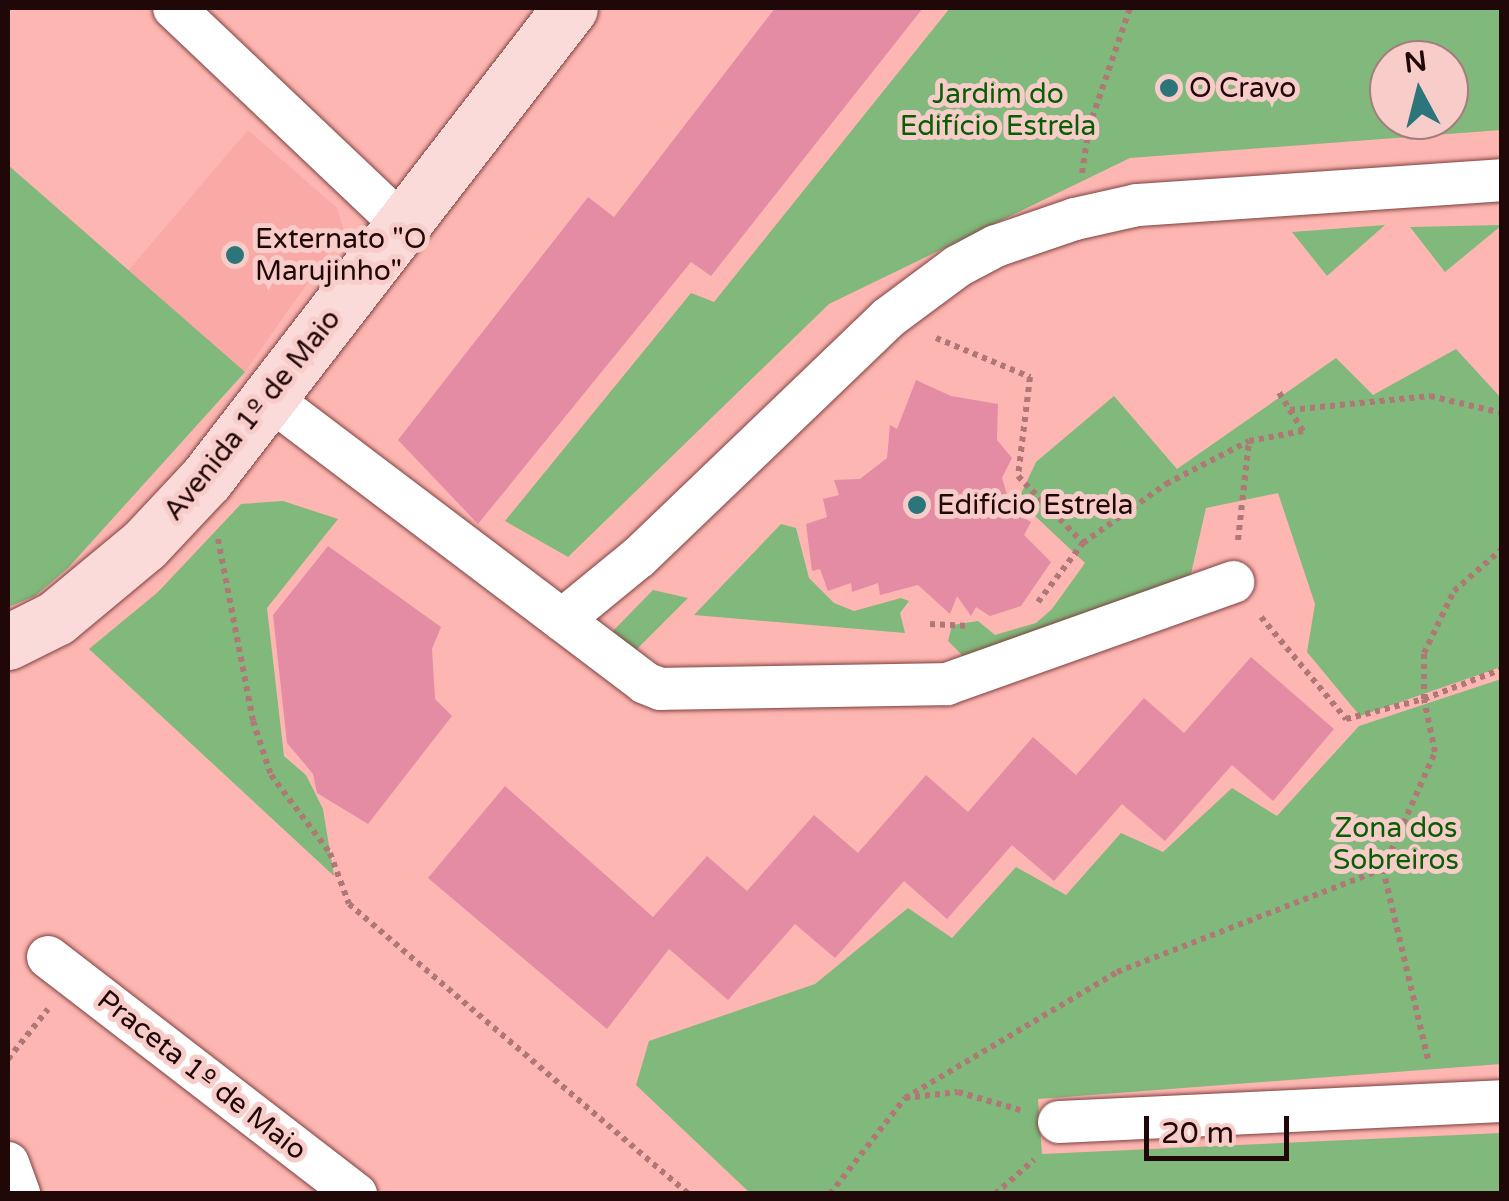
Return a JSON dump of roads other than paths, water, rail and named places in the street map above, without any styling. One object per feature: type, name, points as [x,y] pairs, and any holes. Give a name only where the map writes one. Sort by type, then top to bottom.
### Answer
[{"type":"street","points":[[174,8],[403,225]]},
{"type":"street","name":"Avenida 1º de Maio","points":[[8,642],[56,618],[144,546],[206,478],[570,8]]},
{"type":"street","points":[[562,620],[640,557],[888,318],[971,260],[1030,232],[1074,219],[1169,202],[1502,180]]},
{"type":"street","points":[[270,400],[646,683],[662,689],[946,684],[1233,582]]},
{"type":"street","name":"Praceta 1º de Maio","points":[[61,967],[356,1194]]},
{"type":"street","points":[[1059,1122],[1502,1101]]},
{"type":"street","points":[[8,1164],[19,1194]]},
{"type":"place","name":"O Cravo","points":[[1169,88]]},
{"type":"place","name":"Externato \"O Marujinho\"","points":[[235,255]]},
{"type":"place","name":"Edifício Estrela","points":[[917,505]]},
{"type":"park label","name":"Jardim do Edifício Estrela","points":[[998,110]]},
{"type":"park label","name":"Zona dos Sobreiros","points":[[1396,844]]}]
